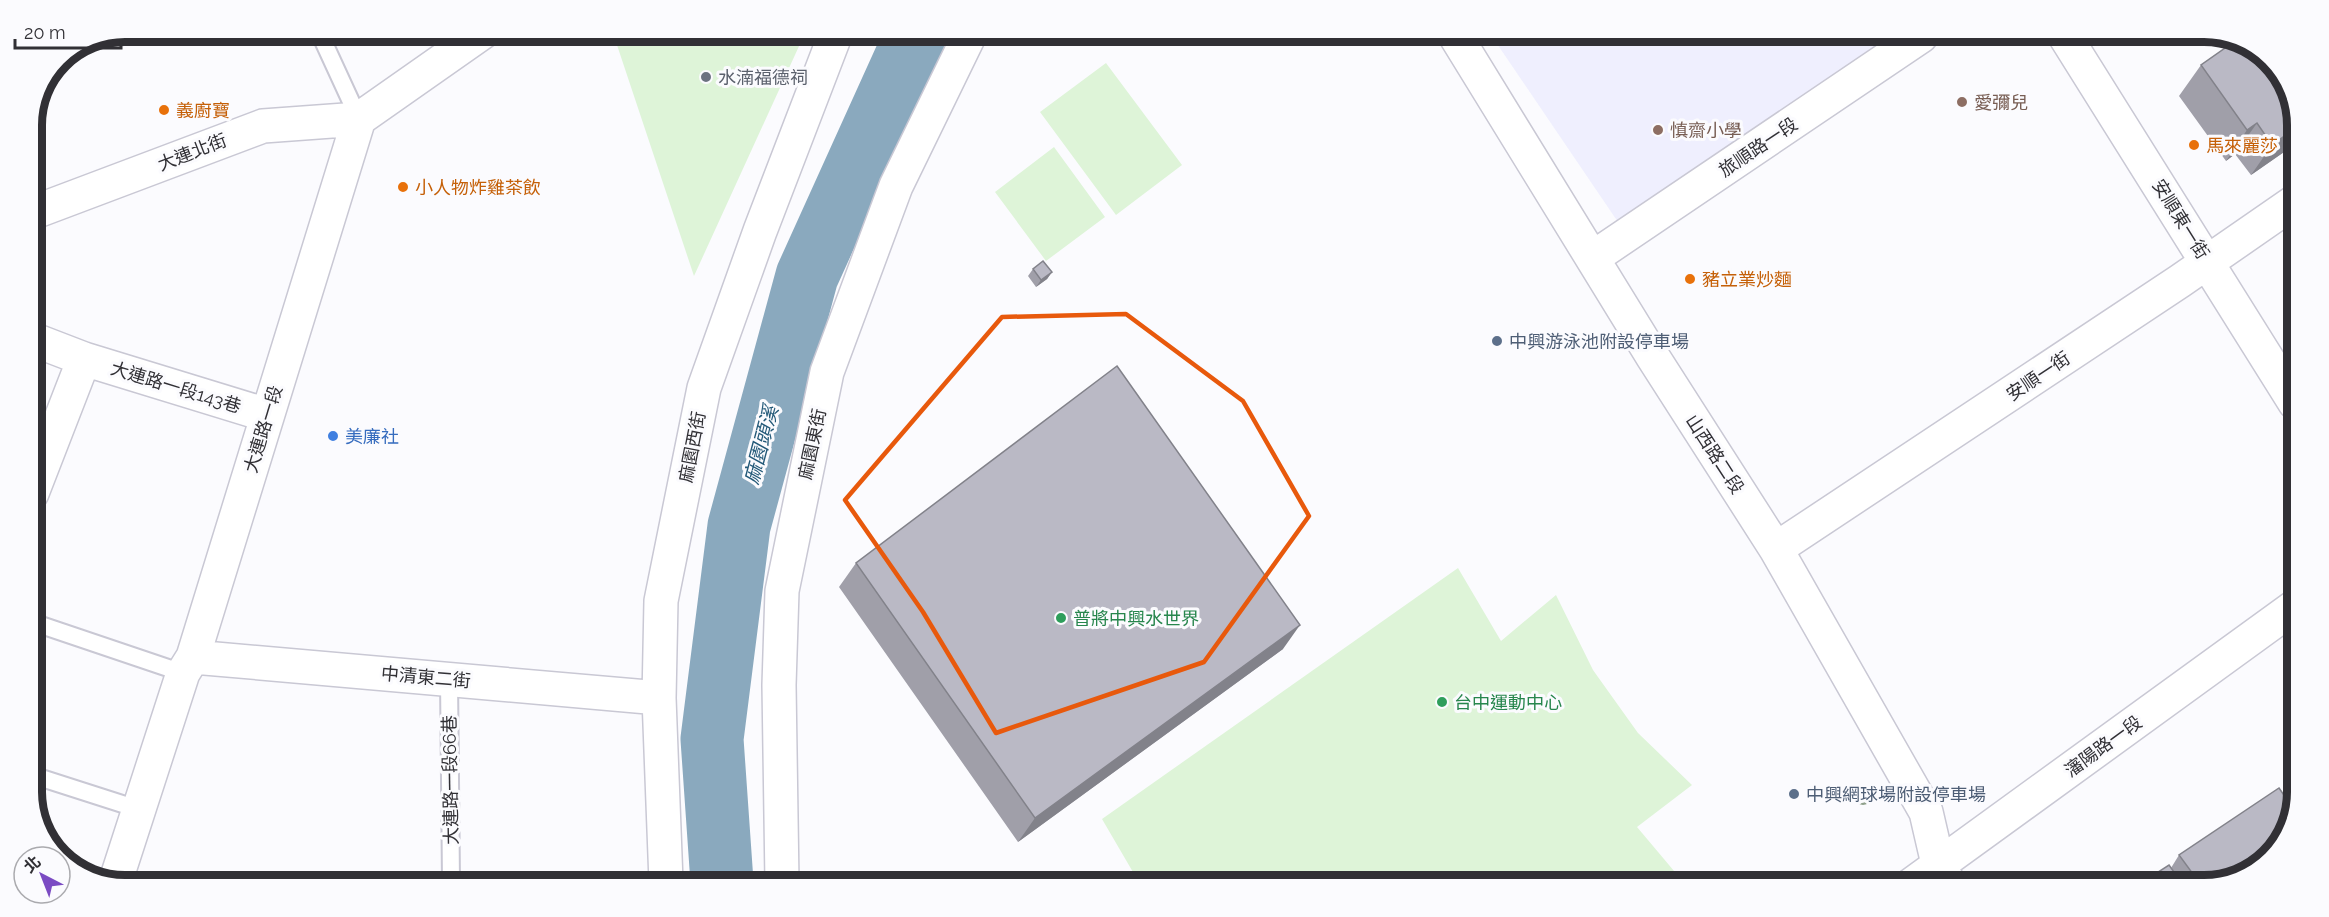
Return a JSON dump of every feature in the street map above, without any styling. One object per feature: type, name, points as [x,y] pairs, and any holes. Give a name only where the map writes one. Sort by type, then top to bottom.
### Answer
[{"type":"street","points":[[359,118],[469,42]]},
{"type":"street","name":"麻園西街","points":[[666,875],[659,698],[661,601],[704,388],[760,231],[833,42]]},
{"type":"street","name":"麻園東街","points":[[782,875],[779,685],[782,591],[827,372],[896,186],[966,42]]},
{"type":"street","name":"山西路二段","points":[[1459,42],[1594,257],[1653,357],[1776,549],[1926,812],[1944,874]]},
{"type":"street","name":"旅順路一段","points":[[1594,257],[1912,42]]},
{"type":"street","name":"安順東一街","points":[[2069,42],[2287,390]]},
{"type":"street","name":"大連北街","points":[[42,206],[263,126],[359,118]]},
{"type":"street","name":"大連路一段","points":[[118,874],[188,665],[359,118]]},
{"type":"street","name":"安順一街","points":[[1776,549],[2287,207]]},
{"type":"street","name":"大連路一段143巷","points":[[42,343],[84,359],[267,415]]},
{"type":"street","points":[[42,467],[84,359]]},
{"type":"street","name":"瀋陽路一段","points":[[1944,874],[2287,612]]},
{"type":"street","name":"中清東二街","points":[[188,665],[449,679],[659,698]]},
{"type":"lane","points":[[324,42],[359,118]]},
{"type":"lane","name":"中清東二街","points":[[42,625],[188,665]]},
{"type":"lane","name":"大連路一段66巷","points":[[449,679],[451,875]]},
{"type":"lane","points":[[42,778],[138,809]]},
{"type":"highlighted area","points":[[1126,314],[1243,401],[1309,516],[1204,662],[996,733],[923,612],[845,500],[1002,317]]},
{"type":"shaded area","name":"慎齋小學","points":[[1496,42],[1891,42],[1620,225]]},
{"type":"green space","points":[[616,42],[801,42],[694,276]]},
{"type":"green space","points":[[1106,63],[1182,165],[1116,215],[1040,112]]},
{"type":"green space","points":[[1054,147],[1105,217],[1046,261],[995,192]]},
{"type":"green space","name":"台中運動中心","points":[[1458,568],[1501,641],[1556,595],[1593,670],[1638,733],[1692,785],[1637,827],[1677,875],[1135,875],[1102,819]]},
{"type":"building","points":[[2228,46],[2257,61],[2272,82],[2274,81],[2283,99],[2287,134],[2272,145],[2257,123],[2247,130],[2201,65]]},
{"type":"building","points":[[1043,261],[1052,272],[1041,280],[1033,269]]},
{"type":"building","name":"普將中興水世界","points":[[1117,366],[1300,625],[1035,818],[856,563]]},
{"type":"building","points":[[2279,788],[2286,799],[2283,818],[2270,842],[2259,854],[2241,866],[2220,873],[2194,875],[2179,855]]},
{"type":"building","points":[[2169,865],[2176,875],[2154,875]]},
{"type":"waterway","name":"麻園頭溪","points":[[722,875],[712,739],[739,526],[807,276],[913,42]]},
{"type":"place","name":"水湳福德祠","points":[[706,77]]},
{"type":"place","name":"愛彌兒","points":[[1962,102]]},
{"type":"place","name":"義廚寶","points":[[164,110]]},
{"type":"place","name":"慎齋小學","points":[[1658,130]]},
{"type":"place","name":"馬來麗莎","points":[[2194,145]]},
{"type":"place","name":"小人物炸雞茶飲","points":[[403,187]]},
{"type":"place","name":"豬立業炒麵","points":[[1690,279]]},
{"type":"place","name":"中興游泳池附設停車場","points":[[1497,341]]},
{"type":"place","name":"美廉社","points":[[333,436]]},
{"type":"place","name":"普將中興水世界","points":[[1061,618]]},
{"type":"place","name":"台中運動中心","points":[[1442,702]]},
{"type":"place","name":"中興網球場附設停車場","points":[[1794,794]]}]
